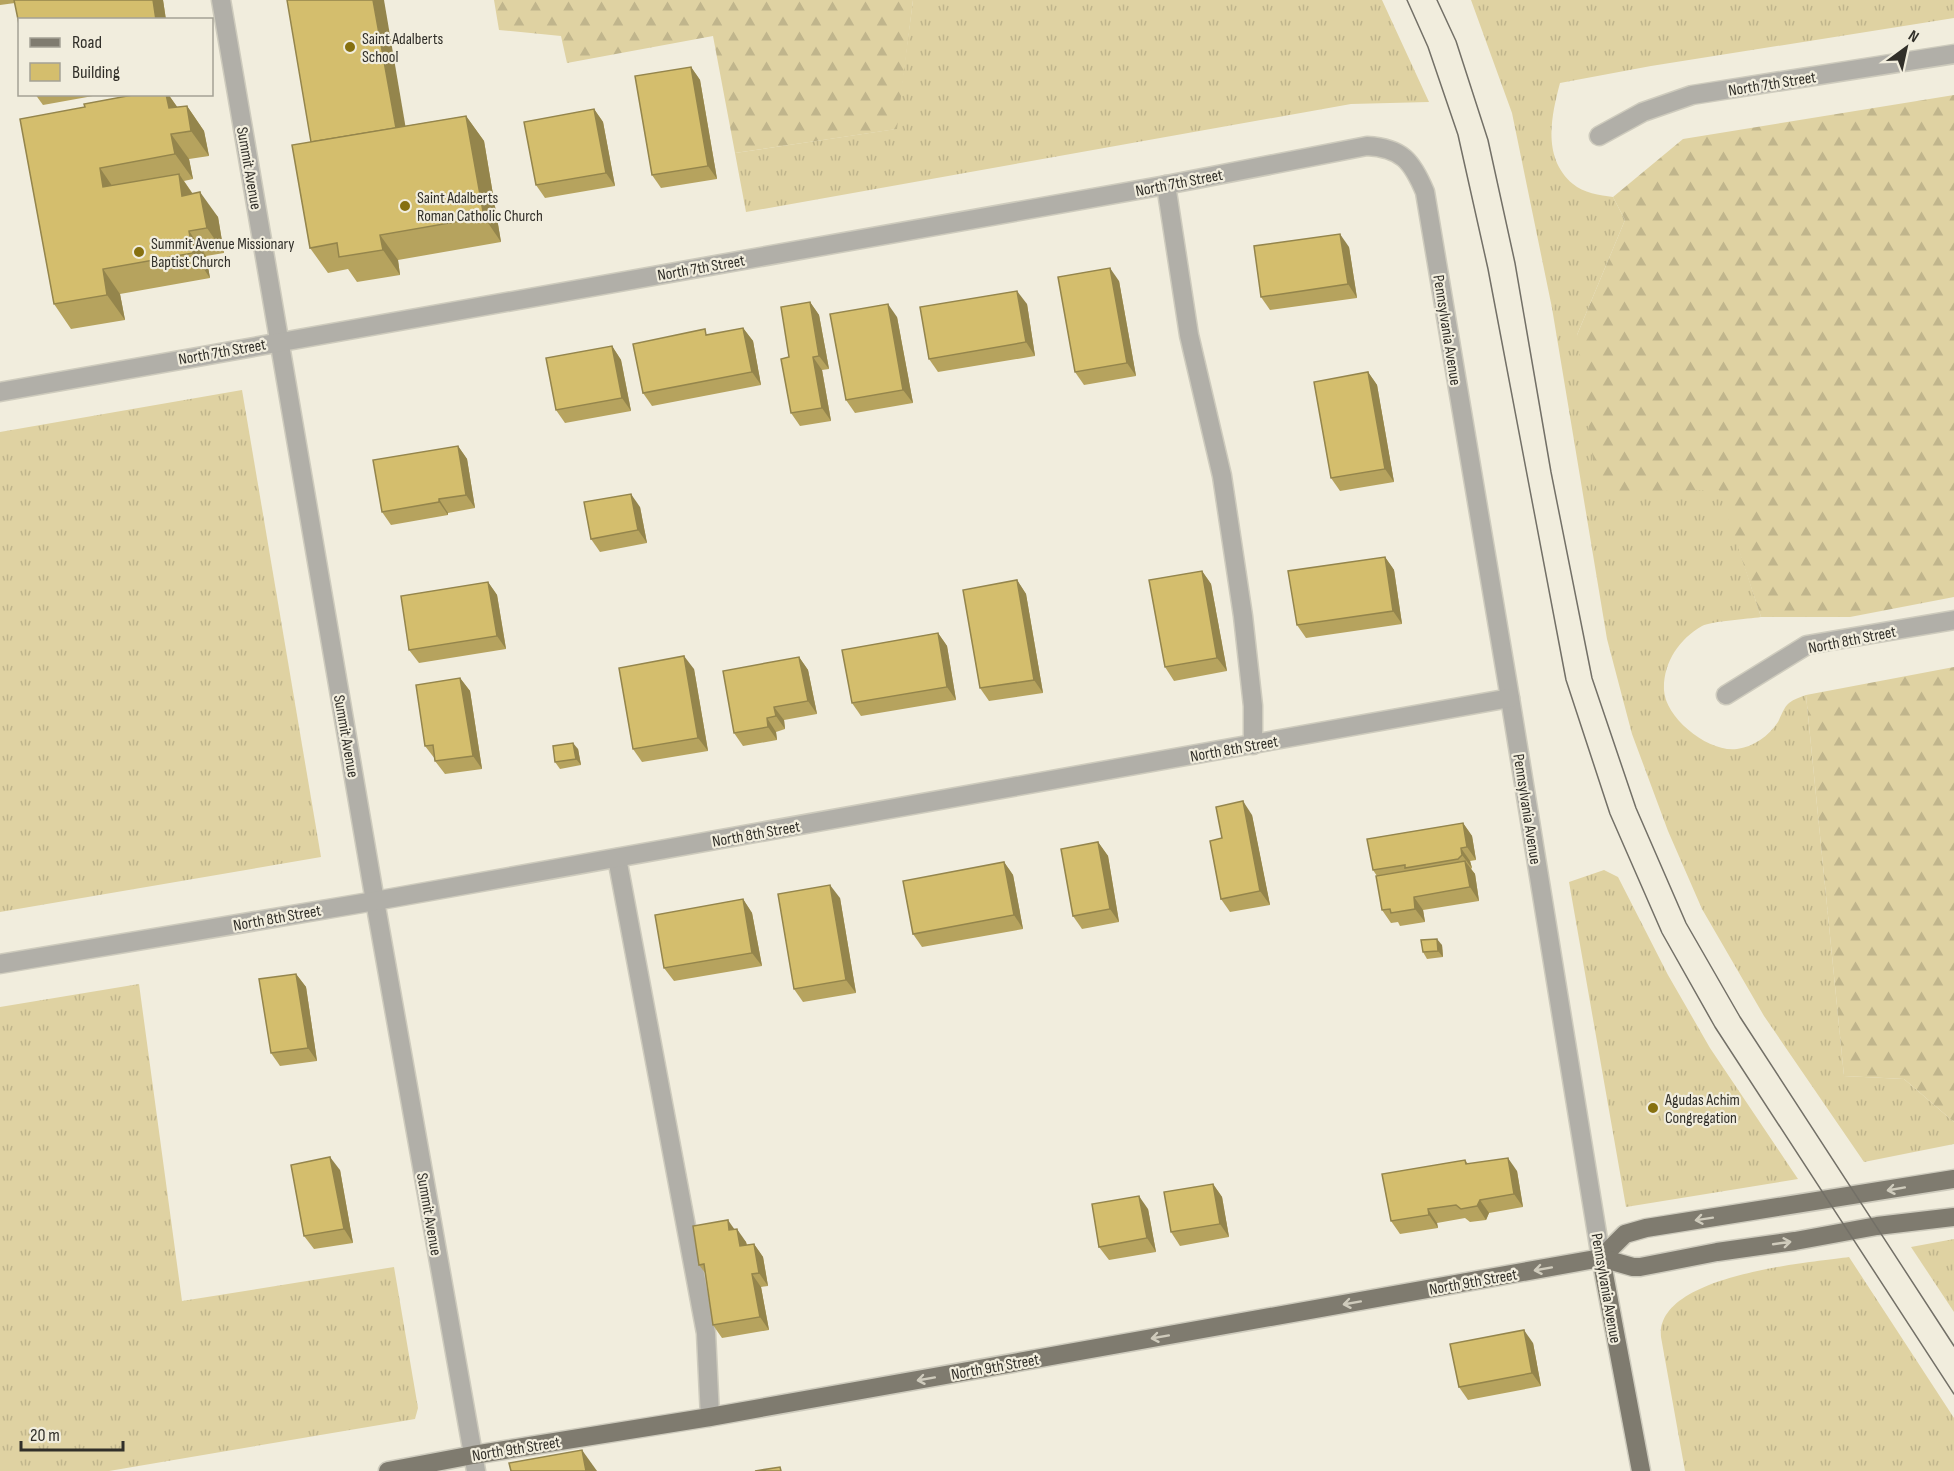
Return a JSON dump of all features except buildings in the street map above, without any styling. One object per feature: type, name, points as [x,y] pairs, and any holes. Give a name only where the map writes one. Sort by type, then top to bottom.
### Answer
[{"type":"main road","points":[[1601,1258],[1625,1234],[1646,1228],[1954,1179]]},
{"type":"main road","name":"North 9th Street","points":[[388,1471],[474,1463],[710,1417],[1601,1258],[1640,1267],[1876,1226],[1954,1216]]},
{"type":"main road","name":"Pennsylvania Avenue","points":[[1601,1258],[1641,1471]]},
{"type":"street","name":"Summit Avenue","points":[[220,0],[474,1463]]},
{"type":"street","name":"North 7th Street","points":[[1599,136],[1643,112],[1692,95],[1954,54]]},
{"type":"street","name":"North 7th Street","points":[[0,392],[1167,185],[1368,146],[1386,147],[1400,154]]},
{"type":"street","name":"Pennsylvania Avenue","points":[[1400,154],[1416,169],[1425,192],[1601,1258]]},
{"type":"street","points":[[1167,185],[1189,335],[1222,476],[1251,683],[1253,745]]},
{"type":"street","name":"North 8th Street","points":[[1726,695],[1807,645],[1954,620]]},
{"type":"street","name":"North 8th Street","points":[[0,964],[375,901],[1510,698]]},
{"type":"street","points":[[617,858],[706,1333],[710,1417]]},
{"type":"green space","points":[[494,0],[913,0],[897,129],[735,153],[713,36],[567,63],[561,36],[499,30]]},
{"type":"green space","points":[[913,0],[1382,0],[1429,102],[1351,104],[746,212],[735,153],[896,129]]},
{"type":"green space","points":[[1471,0],[1954,0],[1954,18],[1651,66],[1560,83],[1554,109],[1552,136],[1553,150],[1563,174],[1582,190],[1613,197],[1625,220],[1577,335],[1720,490],[1761,617],[1707,624],[1686,638],[1674,653],[1666,670],[1664,690],[1666,701],[1672,712],[1690,732],[1714,745],[1726,749],[1737,749],[1749,746],[1765,736],[1778,722],[1787,705],[1806,695],[1844,1076],[1904,1079],[1954,1122],[1954,1144],[1864,1162],[1764,1016],[1702,909],[1668,831],[1632,734],[1607,639],[1552,308],[1512,113]]},
{"type":"green space","points":[[1954,95],[1954,597],[1850,617],[1761,617],[1719,490],[1597,492],[1577,335],[1625,220],[1613,197],[1683,139]]},
{"type":"green space","points":[[242,390],[321,857],[0,912],[0,432]]},
{"type":"green space","points":[[1954,667],[1954,1122],[1904,1079],[1844,1076],[1806,695]]},
{"type":"green space","points":[[1604,870],[1618,877],[1668,975],[1710,1048],[1798,1179],[1626,1207],[1569,882]]},
{"type":"green space","points":[[139,984],[182,1301],[394,1267],[418,1408],[415,1419],[109,1471],[0,1471],[0,1007]]},
{"type":"green space","points":[[1954,1239],[1954,1312],[1911,1247]]},
{"type":"green space","points":[[1849,1257],[1954,1418],[1954,1471],[1685,1471],[1661,1337],[1666,1316],[1682,1299],[1707,1286],[1737,1276],[1801,1263]]},
{"type":"tram line","points":[[1407,0],[1428,47],[1458,135],[1488,269],[1566,680],[1610,814],[1662,933],[1715,1027],[1954,1394]]},
{"type":"tram line","points":[[1437,0],[1456,41],[1488,140],[1515,263],[1551,472],[1592,678],[1636,808],[1686,923],[1740,1017],[1954,1346]]},
{"type":"place","name":"Saint Adalberts School","points":[[350,47]]},
{"type":"place","name":"Saint Adalberts Roman Catholic Church","points":[[405,206]]},
{"type":"place","name":"Summit Avenue Missionary Baptist Church","points":[[139,252]]},
{"type":"place","name":"Agudas Achim Congregation","points":[[1653,1108]]}]
